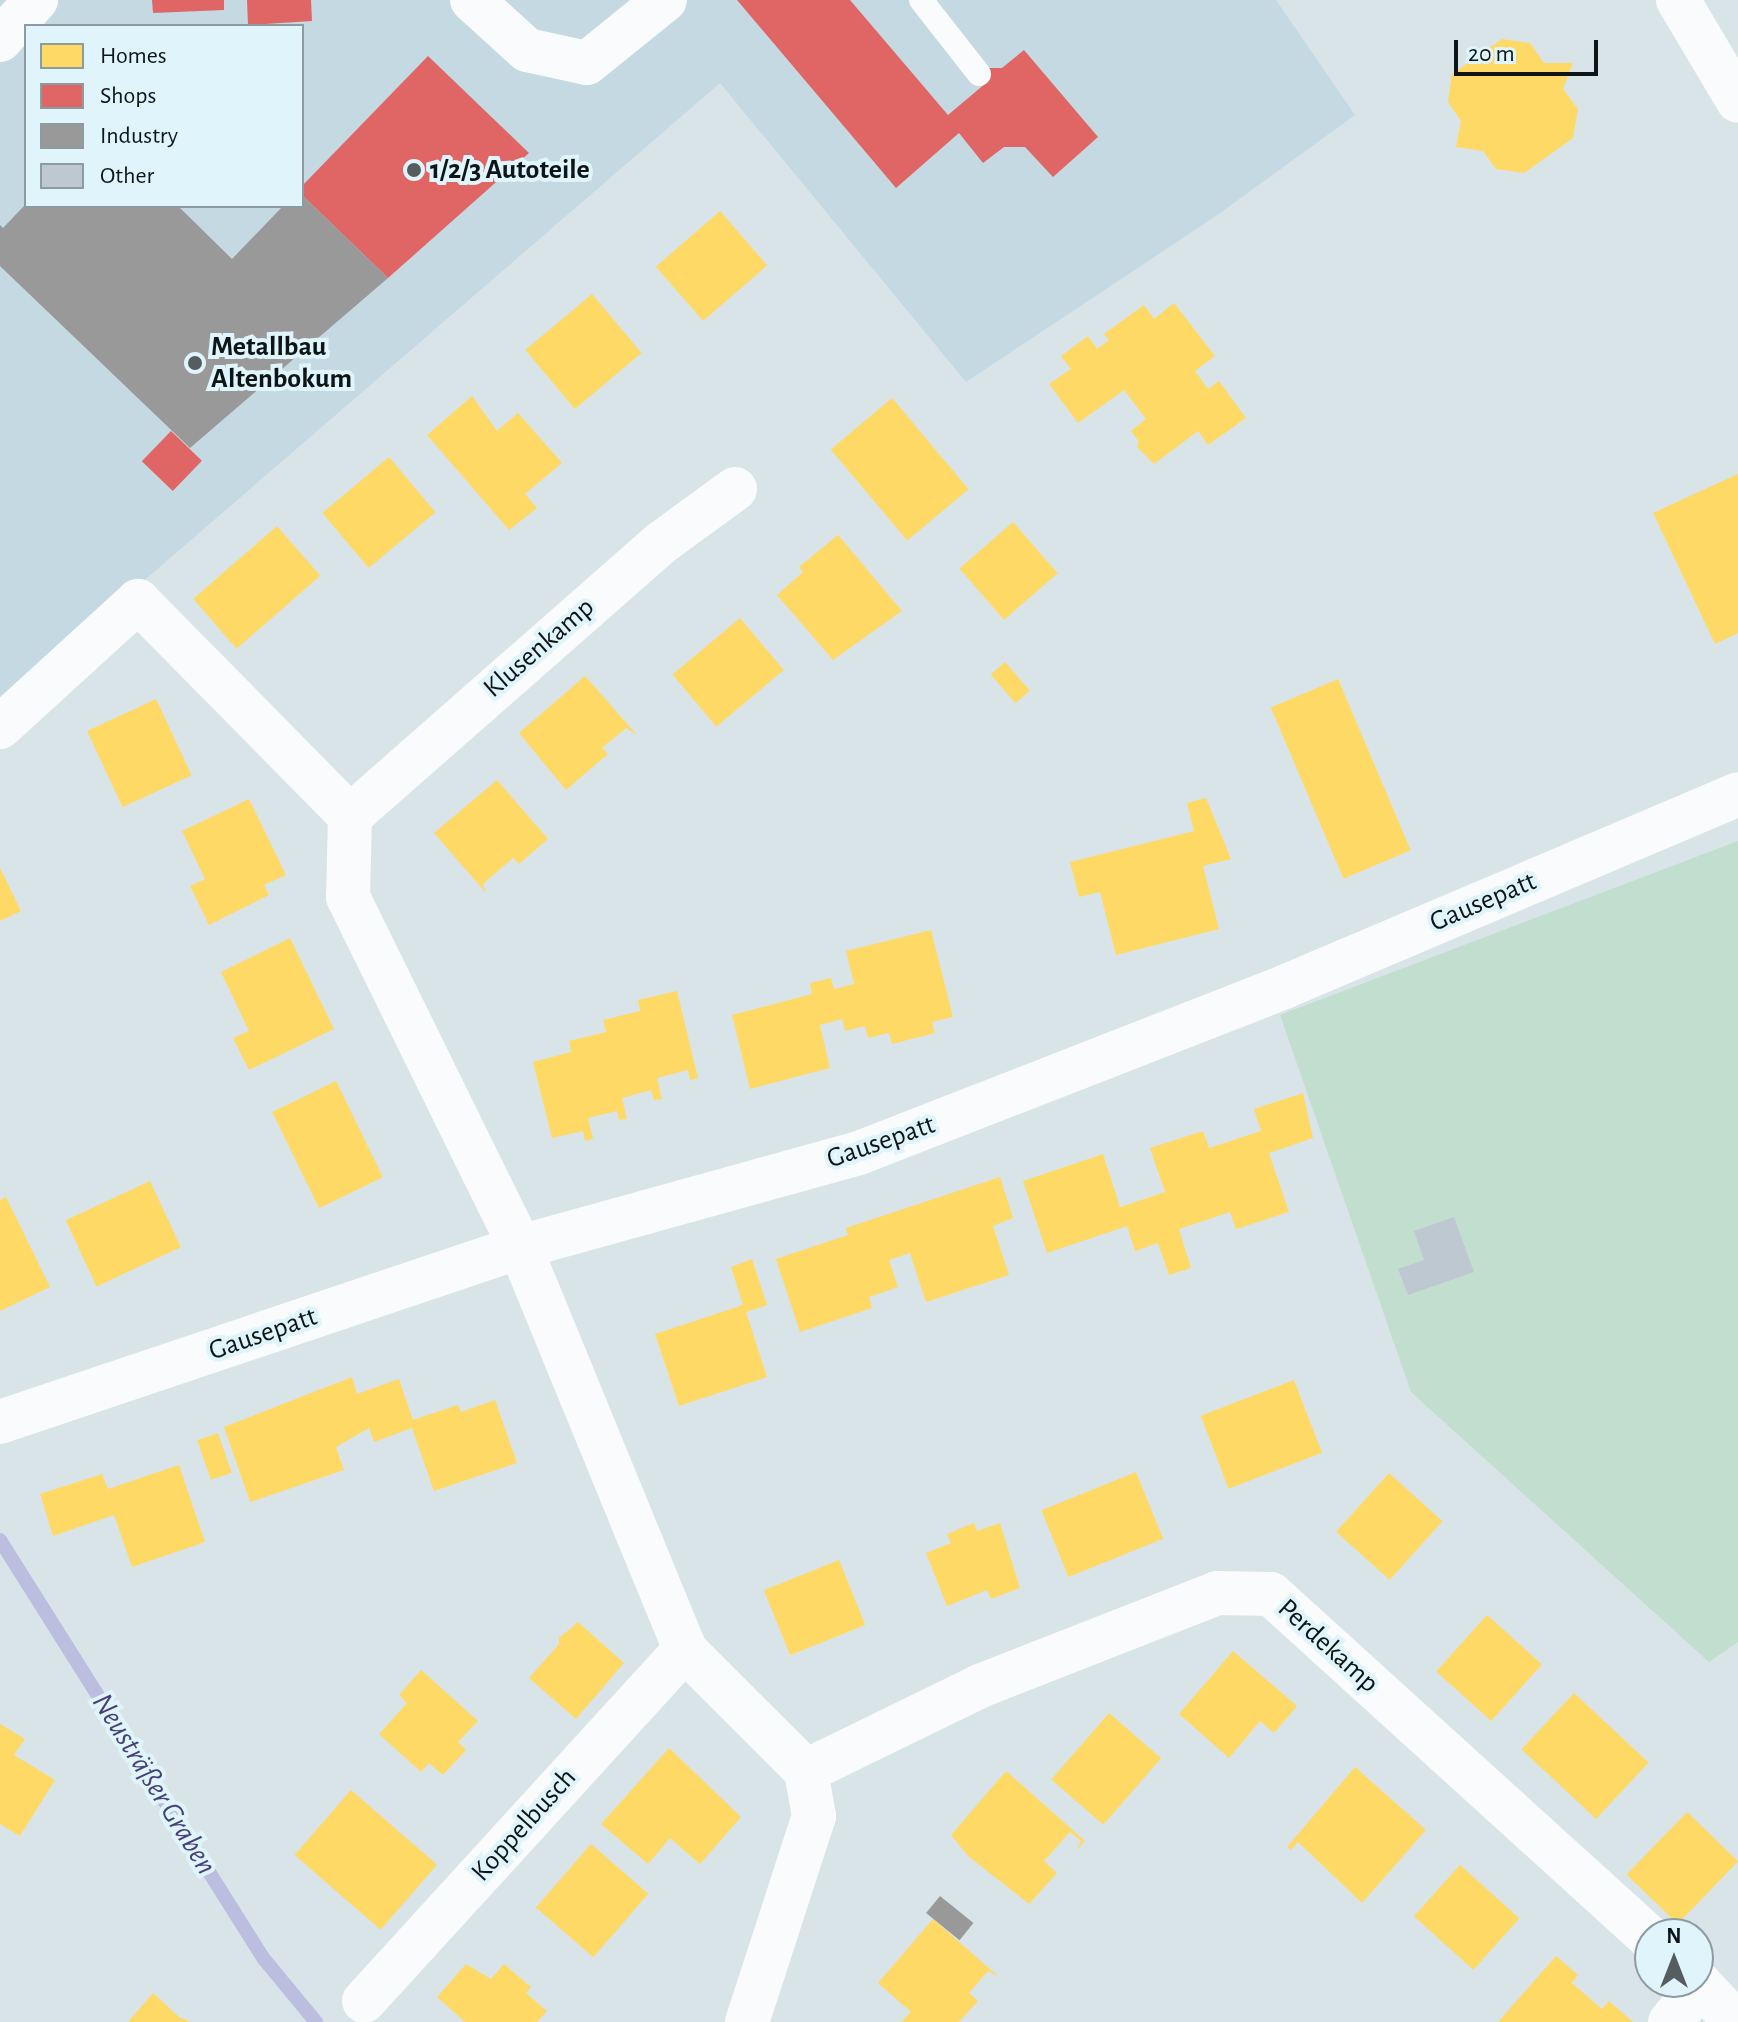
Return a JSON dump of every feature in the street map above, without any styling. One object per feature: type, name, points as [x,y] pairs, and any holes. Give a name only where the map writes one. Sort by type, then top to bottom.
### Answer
[{"type":"street","points":[[0,40],[36,0]]},
{"type":"street","points":[[472,0],[527,50],[587,63],[665,0]]},
{"type":"street","points":[[1678,0],[1738,101]]},
{"type":"street","name":"Klusenkamp","points":[[350,816],[661,543],[735,489]]},
{"type":"street","points":[[0,727],[138,601],[350,816],[348,897],[520,1247],[685,1650],[806,1771],[814,1816],[747,2022]]},
{"type":"street","name":"Gausepatt","points":[[0,1422],[520,1247],[859,1153],[1284,987],[1738,794]]},
{"type":"street","name":"Perdekamp","points":[[806,1771],[980,1686],[1217,1593],[1271,1594],[1634,1923]]},
{"type":"street","name":"Koppelbusch","points":[[364,2001],[685,1650]]},
{"type":"street","points":[[1670,2022],[1688,1998]]},
{"type":"street","points":[[1713,1998],[1736,2022]]},
{"type":"lane","points":[[921,0],[979,74]]},
{"type":"shaded area","points":[[0,0],[1276,0],[1355,115],[1216,216],[966,382],[720,83],[0,705]]},
{"type":"green space","points":[[1738,841],[1738,1642],[1709,1662],[1411,1392],[1280,1015]]},
{"type":"building: Homes","points":[[1502,39],[1530,43],[1544,63],[1573,63],[1563,89],[1578,109],[1573,138],[1524,173],[1496,169],[1483,151],[1456,147],[1461,121],[1448,102],[1452,74]]},
{"type":"building: Homes","points":[[720,211],[767,265],[703,321],[656,267]]},
{"type":"building: Homes","points":[[592,294],[641,353],[575,409],[525,350]]},
{"type":"building: Homes","points":[[1174,303],[1215,356],[1195,371],[1208,389],[1219,381],[1246,418],[1208,445],[1198,431],[1154,464],[1137,447],[1139,442],[1131,431],[1146,419],[1124,390],[1078,423],[1049,384],[1071,369],[1061,356],[1088,336],[1097,349],[1109,340],[1104,334],[1144,305],[1154,319]]},
{"type":"building: Homes","points":[[472,396],[497,431],[518,413],[562,463],[525,494],[537,508],[509,530],[427,435]]},
{"type":"building: Homes","points":[[892,398],[968,489],[907,541],[831,449]]},
{"type":"building: Homes","points":[[389,457],[435,512],[369,568],[322,513]]},
{"type":"building: Homes","points":[[1738,474],[1738,633],[1715,644],[1653,513]]},
{"type":"building: Homes","points":[[1013,522],[1058,573],[1004,620],[959,569]]},
{"type":"building: Homes","points":[[277,526],[320,576],[237,649],[193,599]]},
{"type":"building: Homes","points":[[838,535],[902,611],[833,660],[777,595],[803,572],[799,567]]},
{"type":"building: Homes","points":[[740,618],[784,670],[716,727],[673,675]]},
{"type":"building: Homes","points":[[1005,662],[1030,691],[1016,703],[991,674]]},
{"type":"building: Homes","points":[[585,676],[637,735],[626,728],[602,748],[608,754],[566,790],[519,733]]},
{"type":"building: Homes","points":[[1338,679],[1411,850],[1343,879],[1271,708]]},
{"type":"building: Homes","points":[[156,699],[191,775],[123,807],[87,731]]},
{"type":"building: Homes","points":[[497,780],[548,839],[519,864],[513,858],[483,884],[486,893],[434,833]]},
{"type":"building: Homes","points":[[1206,798],[1231,859],[1203,866],[1219,929],[1116,955],[1100,892],[1079,897],[1070,862],[1194,831],[1187,803]]},
{"type":"building: Homes","points":[[249,799],[286,875],[264,885],[269,895],[209,925],[190,886],[205,879],[182,831]]},
{"type":"building: Homes","points":[[0,868],[21,911],[0,921]]},
{"type":"building: Homes","points":[[931,930],[953,1017],[932,1022],[935,1033],[892,1044],[889,1033],[868,1038],[865,1026],[845,1031],[842,1019],[820,1025],[830,1068],[750,1089],[732,1015],[812,994],[810,983],[831,978],[834,989],[854,984],[846,951]]},
{"type":"building: Homes","points":[[290,938],[334,1029],[249,1070],[233,1038],[249,1031],[221,972]]},
{"type":"building: Homes","points":[[677,991],[698,1078],[690,1080],[688,1070],[657,1078],[662,1099],[654,1100],[651,1090],[622,1098],[627,1119],[619,1120],[617,1111],[588,1118],[593,1139],[585,1141],[583,1131],[552,1138],[533,1062],[571,1052],[569,1041],[606,1032],[603,1020],[640,1011],[638,1000]]},
{"type":"building: Homes","points":[[336,1081],[383,1177],[319,1208],[272,1112]]},
{"type":"building: Homes","points":[[1303,1093],[1313,1138],[1269,1153],[1289,1212],[1236,1229],[1230,1212],[1179,1229],[1191,1268],[1169,1275],[1158,1243],[1135,1251],[1127,1226],[1047,1253],[1023,1181],[1103,1154],[1120,1207],[1165,1192],[1150,1148],[1203,1131],[1209,1148],[1261,1131],[1254,1109]]},
{"type":"building: Homes","points":[[1000,1177],[1013,1218],[993,1226],[1009,1275],[926,1302],[910,1253],[889,1260],[898,1287],[869,1297],[872,1308],[800,1332],[776,1259],[848,1235],[846,1228]]},
{"type":"building: Homes","points":[[150,1181],[181,1247],[97,1286],[66,1220]]},
{"type":"building: Homes","points":[[6,1197],[50,1287],[0,1311],[0,1200]]},
{"type":"building: Homes","points":[[752,1259],[767,1305],[746,1312],[767,1377],[679,1406],[655,1334],[743,1305],[731,1267]]},
{"type":"building: Homes","points":[[352,1377],[357,1394],[399,1379],[413,1420],[458,1405],[461,1412],[495,1400],[517,1463],[434,1491],[412,1428],[374,1442],[369,1428],[336,1447],[344,1470],[250,1502],[224,1427]]},
{"type":"building: Homes","points":[[1294,1380],[1322,1453],[1229,1489],[1201,1416]]},
{"type":"building: Homes","points":[[218,1433],[232,1473],[211,1480],[197,1440]]},
{"type":"building: Homes","points":[[179,1465],[205,1542],[132,1567],[114,1515],[53,1536],[40,1494],[102,1474],[108,1489]]},
{"type":"building: Homes","points":[[1136,1472],[1163,1539],[1068,1577],[1041,1510]]},
{"type":"building: Homes","points":[[1389,1473],[1443,1521],[1390,1580],[1336,1532]]},
{"type":"building: Homes","points":[[974,1523],[977,1531],[1000,1523],[1020,1588],[991,1599],[987,1590],[947,1606],[926,1553],[951,1543],[947,1534]]},
{"type":"building: Homes","points":[[839,1560],[865,1625],[790,1655],[764,1590]]},
{"type":"building: Homes","points":[[1487,1615],[1542,1665],[1491,1721],[1436,1671]]},
{"type":"building: Homes","points":[[578,1622],[624,1663],[576,1719],[529,1678],[559,1644],[559,1638]]},
{"type":"building: Homes","points":[[1233,1651],[1297,1706],[1274,1733],[1260,1721],[1229,1758],[1179,1714]]},
{"type":"building: Homes","points":[[421,1670],[478,1721],[458,1742],[466,1750],[443,1775],[429,1763],[421,1772],[379,1734],[407,1703],[399,1695]]},
{"type":"building: Homes","points":[[1574,1693],[1649,1763],[1596,1819],[1521,1749]]},
{"type":"building: Homes","points":[[1109,1713],[1161,1758],[1103,1825],[1051,1779]]},
{"type":"building: Homes","points":[[0,1724],[25,1739],[14,1755],[55,1780],[20,1836],[0,1824]]},
{"type":"building: Homes","points":[[669,1748],[741,1817],[700,1864],[670,1838],[648,1864],[601,1824]]},
{"type":"building: Homes","points":[[1355,1767],[1426,1830],[1362,1903],[1298,1842],[1291,1850],[1287,1847]]},
{"type":"building: Homes","points":[[1006,1771],[1085,1841],[1076,1850],[1081,1841],[1070,1832],[1044,1861],[1057,1873],[1029,1904],[968,1856],[951,1835]]},
{"type":"building: Homes","points":[[351,1790],[437,1865],[381,1930],[295,1855]]},
{"type":"building: Homes","points":[[1687,1812],[1738,1861],[1683,1918],[1672,1918],[1627,1875]]},
{"type":"building: Homes","points":[[591,1844],[648,1894],[593,1957],[536,1907]]},
{"type":"building: Homes","points":[[1460,1865],[1519,1919],[1473,1970],[1414,1916]]},
{"type":"building: Homes","points":[[933,1919],[999,1977],[988,1971],[969,1993],[978,2001],[959,2022],[901,2022],[911,2012],[878,1983]]},
{"type":"building: Homes","points":[[1556,1956],[1578,1975],[1572,1983],[1602,2009],[1609,2001],[1633,2022],[1498,2022]]},
{"type":"building: Homes","points":[[466,1964],[491,1979],[504,1964],[531,1987],[526,1993],[547,2011],[537,2022],[465,2022],[437,1997]]},
{"type":"building: Homes","points":[[153,1993],[179,2017],[191,2022],[128,2022]]},
{"type":"building: Shops","points":[[152,0],[224,0],[224,10],[153,13]]},
{"type":"building: Shops","points":[[247,0],[311,0],[312,21],[248,24]]},
{"type":"building: Shops","points":[[737,0],[850,0],[948,115],[986,83],[987,68],[1002,68],[1024,50],[1098,137],[1053,177],[1025,147],[1004,147],[983,163],[959,133],[896,188]]},
{"type":"building: Shops","name":"1/2/3 Autoteile","points":[[428,56],[529,153],[388,278],[304,197],[304,184]]},
{"type":"building: Shops","points":[[171,431],[202,461],[173,491],[142,461]]},
{"type":"building: Industry","name":"Metallbau Altenbokum","points":[[304,197],[388,278],[190,448],[0,266],[0,225],[3,228],[24,206],[180,208],[232,259],[281,208],[304,208]]},
{"type":"building: Industry","points":[[940,1896],[973,1923],[960,1940],[926,1913]]},
{"type":"building: Other","points":[[1454,1217],[1474,1272],[1408,1295],[1398,1269],[1424,1260],[1414,1231]]},
{"type":"waterway","name":"Neusträßer Graben","points":[[0,1540],[264,1959],[316,2022]]},
{"type":"place","name":"1/2/3 Autoteile","points":[[414,170]]},
{"type":"place","name":"Metallbau Altenbokum","points":[[195,363]]}]
